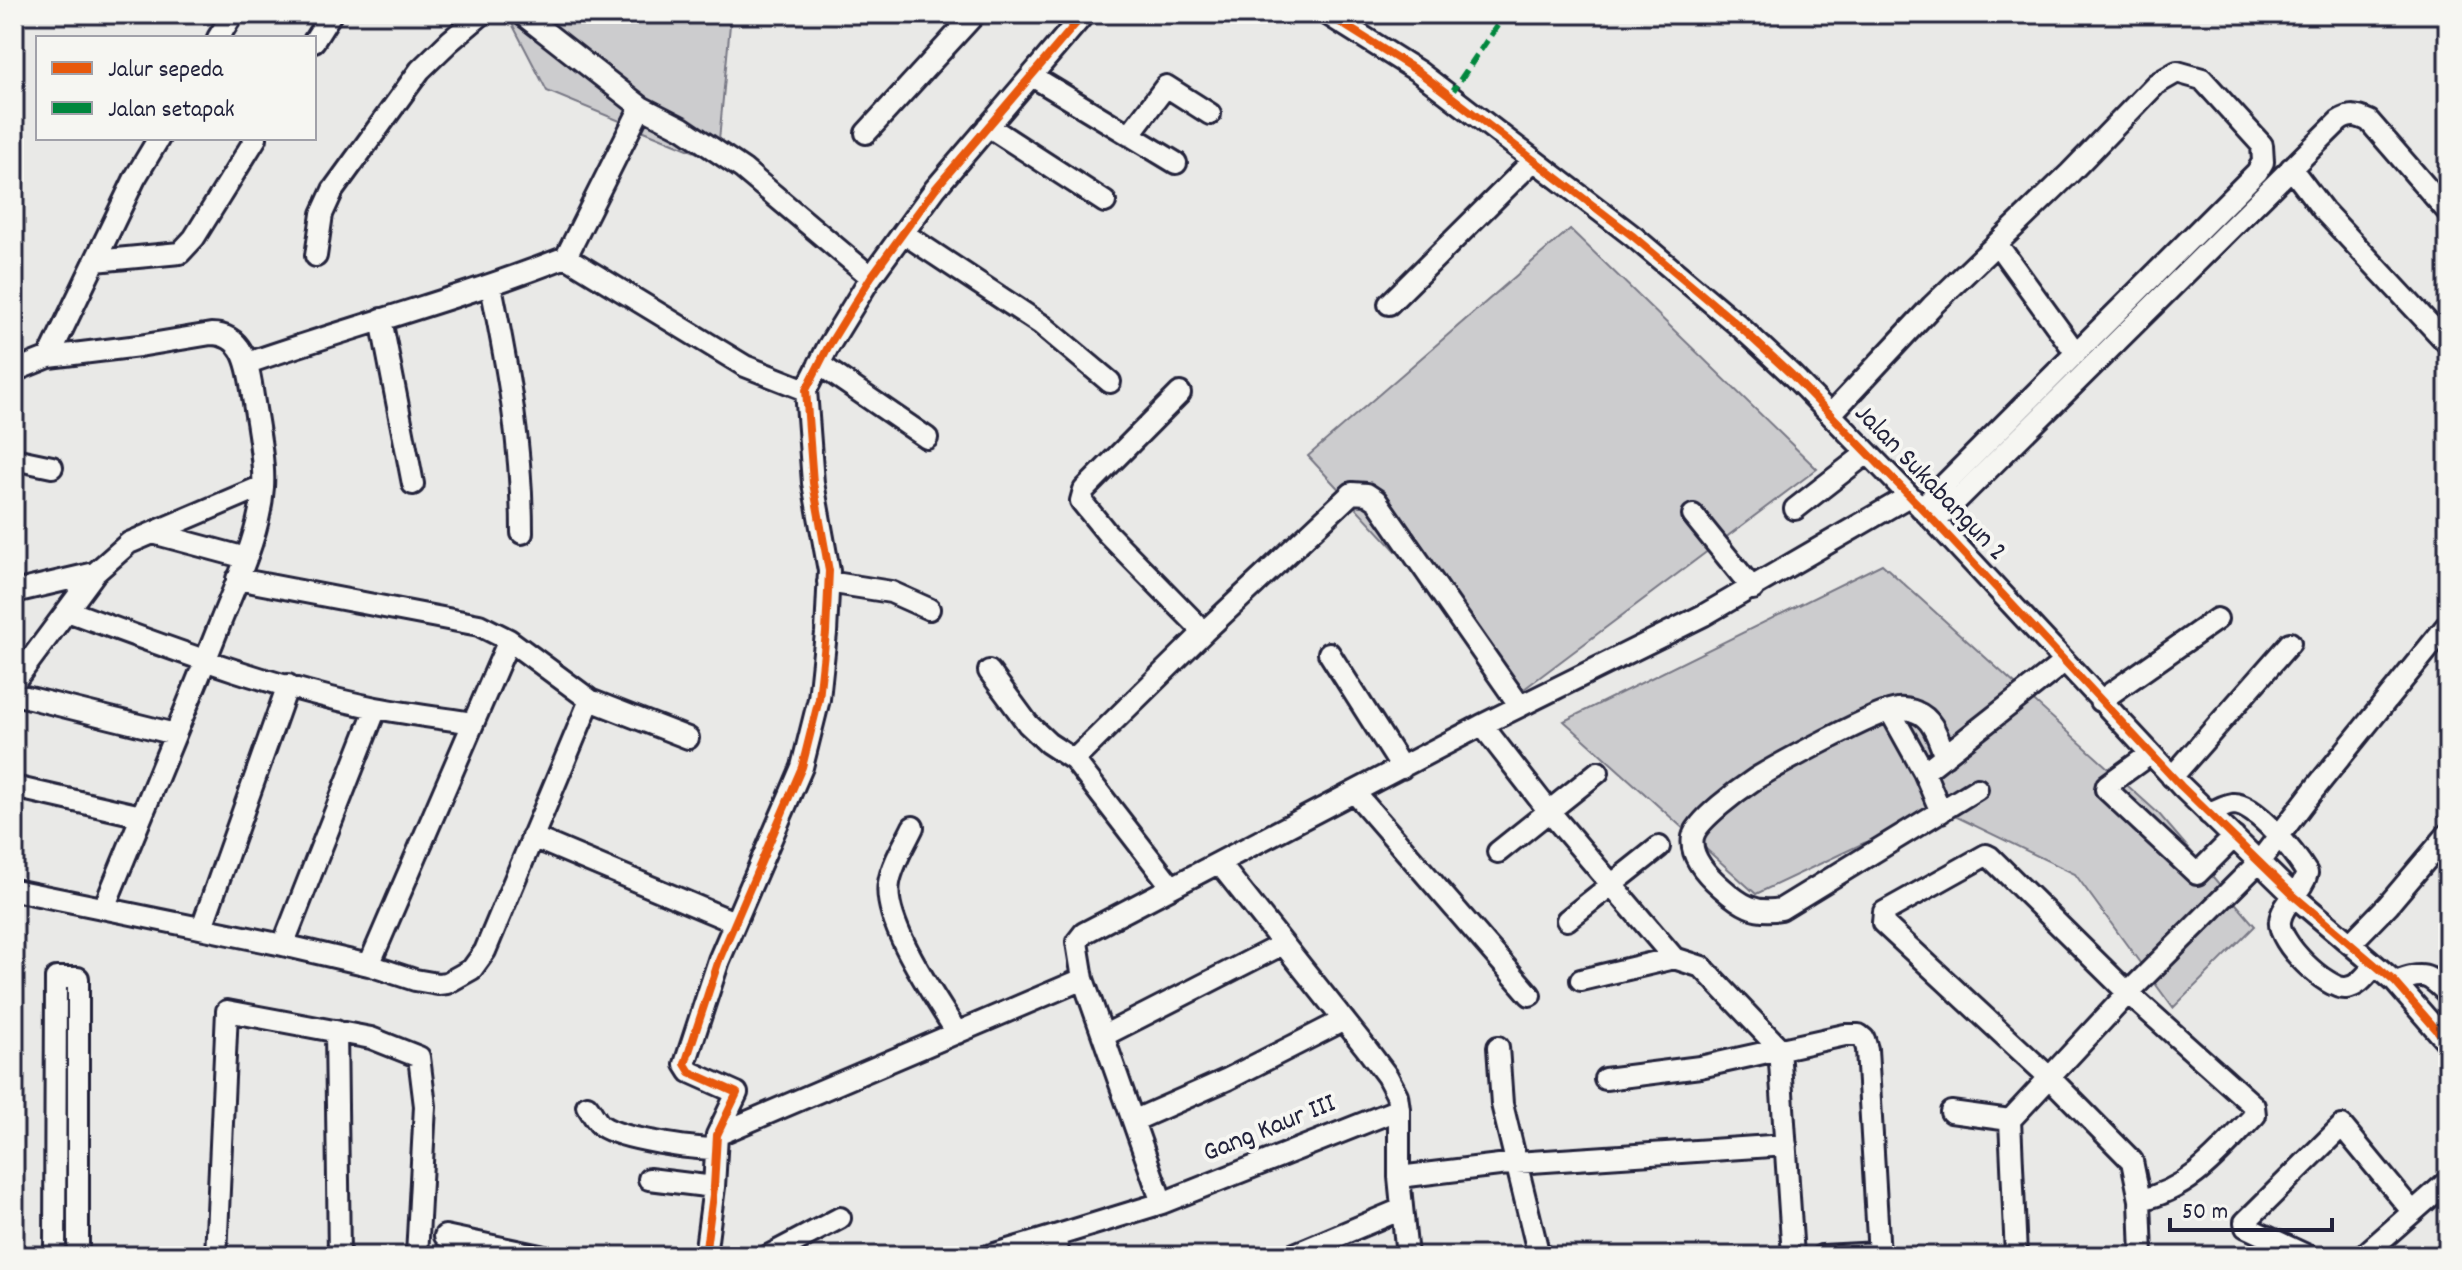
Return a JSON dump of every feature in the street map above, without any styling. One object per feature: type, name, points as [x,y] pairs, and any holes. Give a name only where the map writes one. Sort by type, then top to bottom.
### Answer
[{"type":"street","points":[[219,36],[233,14]]},
{"type":"street","points":[[316,38],[331,14]]},
{"type":"street","points":[[316,256],[322,214],[333,190],[420,70],[482,14]]},
{"type":"street","points":[[522,14],[641,107],[682,128],[743,169],[871,277]]},
{"type":"street","points":[[866,133],[975,14]]},
{"type":"street","points":[[705,1256],[717,1142],[737,1092],[690,1072],[685,1064],[719,960],[802,767],[819,699],[829,571],[813,483],[806,390],[871,277],[935,189],[1084,14]]},
{"type":"street","name":"Jalan Sukabangun 2","points":[[1327,14],[1419,72],[1693,285],[1831,414],[2209,814],[2294,896],[2395,982],[2444,1030]]},
{"type":"street","points":[[1831,414],[1932,306],[2156,84],[2177,72],[2202,79],[2262,145],[2263,162],[2257,172],[1922,509]]},
{"type":"street","points":[[1032,76],[1176,163]]},
{"type":"street","points":[[1129,135],[1166,86],[1210,114]]},
{"type":"street","points":[[248,363],[491,286],[566,257],[641,107]]},
{"type":"street","points":[[1162,1203],[1083,979],[1077,942],[1081,936],[1482,725],[1753,589],[1922,509],[2291,168],[2316,140],[2347,116],[2359,116],[2369,121],[2448,212]]},
{"type":"street","points":[[988,126],[1105,202]]},
{"type":"street","points":[[49,357],[135,178],[158,140]]},
{"type":"street","points":[[95,261],[180,253],[194,238],[255,140]]},
{"type":"street","points":[[1389,304],[1533,161]]},
{"type":"street","points":[[2291,168],[2323,210],[2448,342]]},
{"type":"street","points":[[903,233],[1064,341],[1110,382]]},
{"type":"street","points":[[1997,244],[2076,353]]},
{"type":"street","points":[[566,257],[745,366],[806,390]]},
{"type":"street","points":[[491,286],[515,409],[522,482],[522,533]]},
{"type":"street","points":[[381,319],[413,484]]},
{"type":"street","points":[[14,371],[49,357],[220,334],[236,344],[248,363],[263,486],[246,558],[104,908]]},
{"type":"street","points":[[819,364],[927,438]]},
{"type":"street","points":[[1180,393],[1084,490],[1081,501],[1107,533],[1204,632]]},
{"type":"street","points":[[1795,509],[1867,453]]},
{"type":"street","points":[[14,459],[52,467]]},
{"type":"street","points":[[14,682],[95,573],[112,555],[129,543],[263,486]]},
{"type":"street","points":[[1074,760],[1352,493],[1367,494],[1376,500],[1520,706]]},
{"type":"street","points":[[1693,515],[1753,589]]},
{"type":"street","points":[[153,533],[246,558]]},
{"type":"street","points":[[14,592],[95,573]]},
{"type":"street","points":[[237,579],[479,625],[509,640],[590,700],[688,738]]},
{"type":"street","points":[[828,582],[891,592],[929,609]]},
{"type":"street","points":[[68,611],[205,661],[288,685],[376,708],[473,723]]},
{"type":"street","points":[[2100,701],[2217,619]]},
{"type":"street","points":[[2016,1256],[2010,1120],[2128,993],[2259,862],[2448,624]]},
{"type":"street","points":[[369,965],[509,640]]},
{"type":"street","points":[[2172,777],[2290,643]]},
{"type":"street","points":[[1329,653],[1402,768]]},
{"type":"street","points":[[1924,772],[2064,662]]},
{"type":"street","points":[[989,671],[1028,724],[1048,743],[1074,760],[1172,887]]},
{"type":"street","points":[[202,927],[288,685]]},
{"type":"street","points":[[14,694],[175,734]]},
{"type":"street","points":[[14,890],[283,945],[369,965],[415,980],[447,983],[472,969],[485,951],[590,700]]},
{"type":"street","points":[[283,945],[376,708]]},
{"type":"street","points":[[1945,756],[1931,722],[1917,712],[1899,708],[1873,717],[1756,779],[1696,830],[1692,840],[1696,857],[1708,876],[1738,902],[1755,911],[1781,909],[1977,789]]},
{"type":"street","points":[[1890,711],[1924,772],[1941,812]]},
{"type":"street","points":[[1482,725],[1548,810],[1674,958]]},
{"type":"street","points":[[2150,754],[2107,785],[2106,789],[2197,874],[2234,837]]},
{"type":"street","points":[[1498,852],[1598,772]]},
{"type":"street","points":[[14,787],[141,816]]},
{"type":"street","points":[[1355,793],[1530,995]]},
{"type":"street","points":[[2209,814],[2230,804],[2243,805],[2299,859],[2307,873],[2305,884],[2280,919],[2281,935],[2290,950],[2332,984],[2345,988],[2358,984],[2375,965]]},
{"type":"street","points":[[913,827],[893,870],[888,897],[894,921],[905,944],[957,1033]]},
{"type":"street","points":[[2350,944],[2388,905],[2448,834]]},
{"type":"street","points":[[532,837],[734,922]]},
{"type":"street","points":[[1567,920],[1659,847]]},
{"type":"street","points":[[2140,1200],[2176,1189],[2207,1164],[2255,1115],[2256,1108],[2128,993],[1988,856],[1884,912],[1883,923],[2049,1077],[2132,1161],[2140,1200],[2142,1256]]},
{"type":"street","points":[[1219,863],[1387,1076],[1397,1095],[1399,1177],[1407,1256]]},
{"type":"street","points":[[1103,1036],[1283,944]]},
{"type":"street","points":[[1581,980],[1674,958],[1702,967],[1779,1048],[1793,1256]]},
{"type":"street","points":[[2395,982],[2418,974],[2431,977],[2448,994]]},
{"type":"street","points":[[55,1256],[56,978],[78,978],[78,1256]]},
{"type":"street","points":[[587,1106],[601,1126],[623,1134],[697,1149],[1083,979]]},
{"type":"street","points":[[216,1256],[227,1011],[371,1038],[420,1059],[425,1106],[417,1256]]},
{"type":"street","points":[[1133,1121],[1228,1079],[1344,1020]]},
{"type":"street","points":[[336,1031],[339,1256]]},
{"type":"street","points":[[1605,1079],[1700,1067],[1845,1035],[1859,1035],[1864,1039],[1879,1255],[1822,1256]]},
{"type":"street","points":[[1498,1047],[1502,1104],[1539,1256]]},
{"type":"street","name":"Gang Kaur III","points":[[988,1256],[1057,1246],[1399,1109]]},
{"type":"street","points":[[1951,1112],[2010,1120]]},
{"type":"street","points":[[2308,1256],[2246,1227],[2245,1222],[2342,1126],[2412,1211]]},
{"type":"street","points":[[1399,1177],[1516,1163],[1786,1145]]},
{"type":"street","points":[[649,1179],[714,1187]]},
{"type":"street","points":[[2363,1256],[2448,1181]]},
{"type":"street","points":[[1290,1256],[1402,1209]]},
{"type":"street","points":[[768,1256],[840,1218]]},
{"type":"street","points":[[445,1236],[540,1256]]},
{"type":"shaded area","points":[[507,14],[731,14],[717,161],[547,91]]},
{"type":"shaded area","points":[[1570,229],[1817,469],[1524,689],[1308,456]]},
{"type":"shaded area","points":[[1882,564],[2159,814],[2255,926],[2173,1008],[2075,874],[1951,814],[1864,843],[1756,894],[1564,721]]},
{"type":"marked path","points":[[1450,95],[1505,14]]},
{"type":"cycle path","points":[[705,1256],[717,1135],[737,1093],[690,1072],[685,1064],[719,960],[802,767],[819,699],[829,571],[813,483],[806,390],[871,277],[935,189],[1084,14]]},
{"type":"cycle path","points":[[1327,14],[1419,72],[1634,237],[1738,325],[1792,375],[1935,522],[2181,786],[2294,896],[2395,982],[2448,1043]]}]
